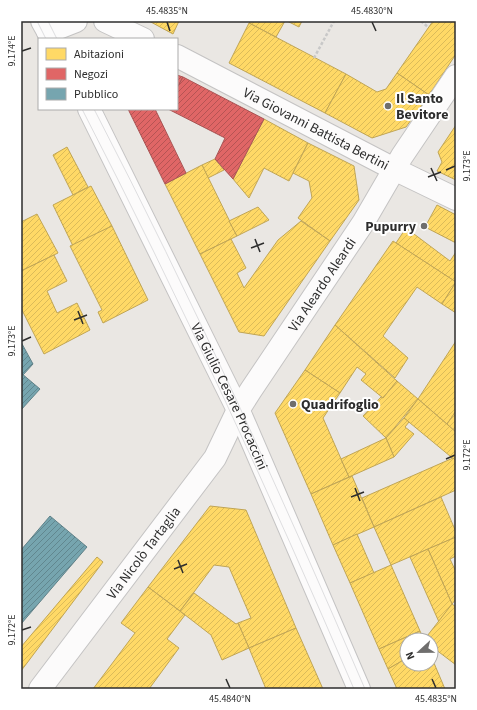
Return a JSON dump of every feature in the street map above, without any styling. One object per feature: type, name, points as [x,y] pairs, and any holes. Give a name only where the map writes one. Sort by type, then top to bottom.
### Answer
[{"type":"street","points":[[48,31],[76,21]]},
{"type":"street","points":[[105,21],[141,38]]},
{"type":"street","name":"Via Giovanni Battista Bertini","points":[[178,57],[394,169],[456,199]]},
{"type":"street","name":"Via Aleardo Aleardi","points":[[237,412],[363,223],[394,169],[456,76]]},
{"type":"street","name":"Via Giulio Cesare Procaccini","points":[[89,110],[237,412],[359,689]]},
{"type":"street","name":"Via Nicolò Tartaglia","points":[[40,689],[214,458],[237,412]]},
{"type":"path","points":[[314,58],[334,21]]},
{"type":"path","points":[[420,21],[428,27]]},
{"type":"building: Abitazioni","points":[[149,21],[179,21],[173,34]]},
{"type":"building: Abitazioni","points":[[251,21],[285,21],[276,37],[249,23]]},
{"type":"building: Abitazioni","points":[[287,21],[302,21],[299,27]]},
{"type":"building: Abitazioni","points":[[433,21],[456,21],[456,54],[429,95],[397,73]]},
{"type":"building: Abitazioni","points":[[249,23],[346,74],[325,113],[229,63]]},
{"type":"building: Abitazioni","points":[[397,73],[429,95],[406,127],[372,138],[325,113],[346,74],[377,92],[386,89]]},
{"type":"building: Abitazioni","points":[[264,119],[308,143],[289,181],[264,168],[249,198],[233,179]]},
{"type":"building: Abitazioni","points":[[456,125],[456,180],[437,171],[442,162],[438,152]]},
{"type":"building: Abitazioni","points":[[308,143],[354,166],[359,200],[330,241],[298,218],[312,198],[309,181],[293,173]]},
{"type":"building: Abitazioni","points":[[67,147],[88,187],[73,195],[53,155]]},
{"type":"building: Abitazioni","points":[[215,159],[224,170],[208,178],[202,165]]},
{"type":"building: Abitazioni","points":[[202,165],[237,236],[200,254],[165,184]]},
{"type":"building: Abitazioni","points":[[91,186],[112,226],[73,246],[53,205]]},
{"type":"building: Abitazioni","points":[[437,205],[456,215],[456,243],[425,227]]},
{"type":"building: Abitazioni","points":[[258,207],[269,220],[237,236],[229,221]]},
{"type":"building: Abitazioni","points":[[37,214],[58,253],[21,271],[21,222]]},
{"type":"building: Abitazioni","points":[[301,221],[330,241],[264,336],[239,332],[200,254],[231,239],[246,268],[237,273],[244,288],[278,240]]},
{"type":"building: Abitazioni","points":[[112,226],[148,300],[103,323],[98,312],[102,310],[70,246]]},
{"type":"building: Abitazioni","points":[[406,228],[450,261],[456,252],[456,282],[396,243]]},
{"type":"building: Abitazioni","points":[[393,241],[456,282],[442,304],[417,287],[383,336],[408,358],[395,378],[335,325]]},
{"type":"building: Abitazioni","points":[[54,255],[67,281],[47,291],[57,313],[77,303],[90,330],[44,354],[21,308],[21,271]]},
{"type":"building: Abitazioni","points":[[456,282],[456,313],[442,304]]},
{"type":"building: Abitazioni","points":[[335,325],[397,381],[383,398],[361,380],[366,374],[357,367],[340,393],[305,370]]},
{"type":"building: Abitazioni","points":[[456,341],[456,411],[447,424],[418,399]]},
{"type":"building: Abitazioni","points":[[305,370],[340,393],[323,418],[349,477],[311,494],[275,413]]},
{"type":"building: Abitazioni","points":[[397,381],[418,399],[386,438],[363,416],[381,397],[383,398]]},
{"type":"building: Abitazioni","points":[[418,399],[456,432],[456,461],[404,418]]},
{"type":"building: Abitazioni","points":[[456,411],[456,432],[447,424]]},
{"type":"building: Abitazioni","points":[[404,418],[409,422],[405,427],[414,434],[394,457],[386,438]]},
{"type":"building: Abitazioni","points":[[386,438],[394,457],[349,477],[341,459]]},
{"type":"building: Abitazioni","points":[[453,458],[456,461],[456,490],[374,527],[362,498]]},
{"type":"building: Abitazioni","points":[[352,476],[374,527],[333,545],[311,494]]},
{"type":"building: Abitazioni","points":[[441,497],[456,532],[456,537],[391,565],[374,527]]},
{"type":"building: Abitazioni","points":[[210,506],[246,510],[296,628],[249,648],[238,623],[251,618],[229,567],[214,565],[180,611],[148,587]]},
{"type":"building: Abitazioni","points":[[357,534],[374,573],[350,583],[333,545]]},
{"type":"building: Abitazioni","points":[[456,537],[456,556],[450,559],[456,572],[456,599],[452,604],[428,549]]},
{"type":"building: Abitazioni","points":[[428,549],[452,604],[439,622],[410,557]]},
{"type":"building: Abitazioni","points":[[97,557],[103,562],[21,671],[21,647]]},
{"type":"building: Abitazioni","points":[[391,565],[420,631],[399,632],[399,640],[379,649],[350,583]]},
{"type":"building: Abitazioni","points":[[148,587],[185,615],[167,639],[179,648],[149,689],[93,689],[135,633],[121,623]]},
{"type":"building: Abitazioni","points":[[194,593],[236,624],[238,623],[249,648],[222,660],[211,635],[180,611]]},
{"type":"building: Abitazioni","points":[[452,604],[456,607],[456,665],[439,652],[439,632],[430,632]]},
{"type":"building: Abitazioni","points":[[296,628],[323,689],[266,689],[249,648]]},
{"type":"building: Abitazioni","points":[[399,640],[399,663],[388,669],[379,649]]},
{"type":"building: Abitazioni","points":[[399,663],[399,672],[438,672],[445,689],[397,689],[388,669]]},
{"type":"building: Negozi","points":[[178,75],[183,77],[178,86]]},
{"type":"building: Negozi","points":[[183,77],[264,119],[233,179],[215,159],[225,138],[170,110],[178,110],[178,86]]},
{"type":"building: Negozi","points":[[128,110],[155,110],[186,173],[165,184]]},
{"type":"building: Pubblico","points":[[21,342],[33,364],[23,375],[21,373]]},
{"type":"building: Pubblico","points":[[21,373],[40,389],[21,410]]},
{"type":"building: Pubblico","points":[[50,516],[87,547],[21,624],[21,550]]},
{"type":"tram line","points":[[37,21],[46,38]]},
{"type":"tram line","points":[[48,21],[56,38]]},
{"type":"tram line","points":[[83,110],[189,324],[257,469],[354,689]]},
{"type":"tram line","points":[[95,110],[166,252],[235,396],[365,689]]},
{"type":"place","name":"Il Santo Bevitore","points":[[388,106]]},
{"type":"place","name":"Pupurry","points":[[424,226]]},
{"type":"place","name":"Quadrifoglio","points":[[293,404]]}]
